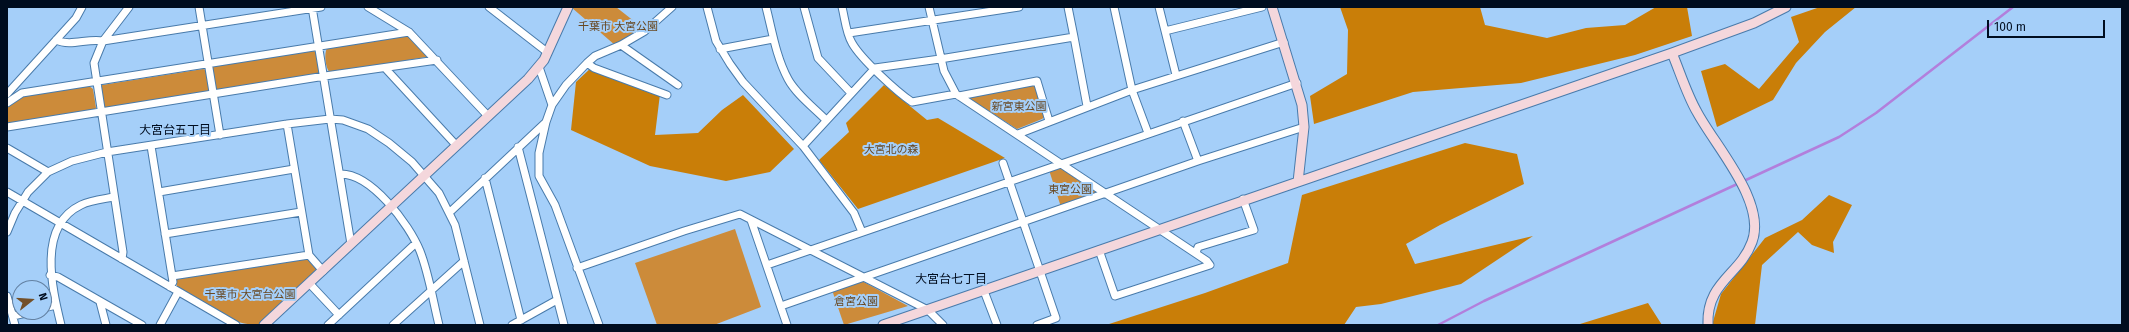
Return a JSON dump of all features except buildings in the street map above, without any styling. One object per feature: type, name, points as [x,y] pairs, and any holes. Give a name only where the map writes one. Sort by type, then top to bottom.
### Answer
[{"type":"street","points":[[7,94],[76,18],[82,7]]},
{"type":"street","points":[[122,259],[124,252],[106,152],[94,64],[103,41],[129,7]]},
{"type":"street","points":[[199,7],[220,135]]},
{"type":"street","points":[[56,40],[64,44],[94,39],[103,41],[322,7]]},
{"type":"street","points":[[368,7],[409,32],[488,116]]},
{"type":"street","points":[[489,7],[547,52]]},
{"type":"street","points":[[264,325],[391,208],[539,67],[568,7]]},
{"type":"street","points":[[599,325],[555,204],[539,176],[539,153],[546,122],[552,105],[566,85],[587,63],[596,56],[621,45],[645,31],[672,7]]},
{"type":"street","points":[[707,7],[720,49],[743,82],[803,146],[854,213],[862,232]]},
{"type":"street","points":[[766,7],[774,39],[788,79],[799,94],[826,120]]},
{"type":"street","points":[[804,7],[818,58],[851,93]]},
{"type":"street","points":[[842,7],[849,33],[858,52],[898,93],[912,102],[1038,82],[1049,121]]},
{"type":"street","points":[[929,7],[940,59],[948,82],[958,95],[1196,254],[1210,265],[1115,296],[1099,250]]},
{"type":"street","points":[[849,33],[1019,7]]},
{"type":"street","points":[[1068,7],[1087,106]]},
{"type":"street","points":[[1114,7],[1132,90],[1148,133]]},
{"type":"street","points":[[1159,7],[1176,75]]},
{"type":"street","points":[[1165,31],[1262,7]]},
{"type":"street","points":[[1272,7],[1284,42],[1302,105],[1304,127],[1298,182]]},
{"type":"street","points":[[883,325],[1672,53],[1754,23],[1786,7]]},
{"type":"street","points":[[313,8],[325,76],[330,119],[352,244]]},
{"type":"street","points":[[7,103],[22,93],[409,32]]},
{"type":"street","points":[[803,146],[874,68],[940,59],[1074,37]]},
{"type":"street","points":[[720,49],[774,39]]},
{"type":"street","points":[[1018,134],[1087,106],[1132,90],[1284,42]]},
{"type":"street","points":[[621,45],[678,85]]},
{"type":"street","points":[[1672,53],[1696,110],[1742,184],[1749,197],[1754,216],[1755,228],[1753,240],[1748,251],[1716,289],[1710,303],[1708,325]]},
{"type":"street","points":[[7,127],[325,76],[436,60]]},
{"type":"street","points":[[587,63],[594,68],[667,94]]},
{"type":"street","points":[[539,67],[552,105]]},
{"type":"street","points":[[385,68],[456,145]]},
{"type":"street","points":[[766,265],[1296,83]]},
{"type":"street","points":[[7,232],[21,200],[48,172],[72,161],[106,152],[287,124],[330,119],[356,124],[378,135],[401,152],[439,193],[450,212],[480,325]]},
{"type":"street","points":[[1183,121],[1198,162]]},
{"type":"street","points":[[450,212],[546,122]]},
{"type":"street","points":[[287,124],[308,255],[323,271]]},
{"type":"street","points":[[781,306],[1023,221],[1304,127]]},
{"type":"street","points":[[151,146],[173,282],[170,287]]},
{"type":"street","points":[[518,147],[564,325]]},
{"type":"street","points":[[7,148],[48,172]]},
{"type":"street","points":[[1003,163],[1041,270],[1056,318],[1037,325]]},
{"type":"street","points":[[159,192],[294,169]]},
{"type":"street","points":[[340,174],[356,176],[365,182],[391,208],[410,232],[416,243],[431,291],[439,325]]},
{"type":"street","points":[[485,178],[521,320]]},
{"type":"street","points":[[7,192],[236,325]]},
{"type":"street","points":[[61,325],[50,275],[51,249],[61,223],[75,208],[83,204],[114,197]]},
{"type":"street","points":[[1196,254],[1198,247],[1254,230],[1243,200]]},
{"type":"street","points":[[165,234],[301,212]]},
{"type":"street","points":[[577,268],[684,231],[740,214],[928,310],[943,325]]},
{"type":"street","points":[[752,220],[766,265],[788,325]]},
{"type":"street","points":[[328,325],[416,243]]},
{"type":"street","points":[[172,276],[308,255]]},
{"type":"street","points":[[393,325],[464,261]]},
{"type":"street","points":[[50,275],[142,325]]},
{"type":"street","points":[[309,283],[339,315]]},
{"type":"street","points":[[984,290],[997,325]]},
{"type":"street","points":[[160,325],[178,292]]},
{"type":"street","points":[[7,296],[12,313]]},
{"type":"street","points":[[512,325],[557,300]]},
{"type":"street","points":[[100,302],[106,325]]},
{"type":"street","points":[[52,306],[56,305]]},
{"type":"green space","name":"千葉市 大宮公園","points":[[571,7],[616,7],[644,29],[616,46]]},
{"type":"green space","points":[[1340,7],[1480,7],[1485,25],[1547,38],[1586,28],[1625,25],[1656,7],[1687,7],[1692,36],[1635,55],[1521,83],[1413,92],[1314,124],[1310,96],[1347,74],[1348,30]]},
{"type":"green space","points":[[1820,7],[1856,7],[1825,32],[1796,63],[1773,100],[1717,127],[1701,71],[1725,64],[1759,89],[1799,42],[1791,17]]},
{"type":"green space","points":[[406,35],[411,36],[429,54],[426,57],[330,73],[328,70],[326,60],[327,48]]},
{"type":"green space","points":[[314,51],[317,53],[320,72],[317,74],[218,91],[215,88],[211,70],[213,66]]},
{"type":"green space","points":[[592,67],[660,94],[655,135],[698,133],[722,110],[743,95],[794,149],[770,172],[726,181],[650,166],[571,130],[576,82]]},
{"type":"green space","points":[[203,69],[206,70],[209,89],[207,92],[106,109],[103,107],[100,89],[102,85]]},
{"type":"green space","name":"大宮北の森","points":[[884,85],[927,120],[938,118],[1005,158],[858,209],[819,160],[849,132],[846,123]]},
{"type":"green space","name":"新宮東公園","points":[[1035,85],[1045,116],[1042,119],[1017,129],[970,99],[971,96]]},
{"type":"green space","points":[[89,86],[93,89],[96,108],[94,111],[7,125],[7,106],[18,98],[27,95]]},
{"type":"green space","points":[[1465,143],[1517,154],[1524,184],[1440,225],[1406,244],[1415,264],[1533,236],[1461,284],[1381,304],[1356,307],[1344,325],[1106,325],[1205,293],[1288,263],[1302,195]]},
{"type":"green space","name":"東宮公園","points":[[1059,167],[1096,191],[1095,195],[1061,207],[1049,170]]},
{"type":"green space","points":[[1829,195],[1852,205],[1833,242],[1834,253],[1812,245],[1798,232],[1762,265],[1755,325],[1712,325],[1721,294],[1765,238],[1802,220]]},
{"type":"green space","points":[[735,229],[761,307],[714,325],[657,325],[635,263]]},
{"type":"green space","name":"千葉市 大宮台公園","points":[[305,257],[318,271],[261,324],[240,322],[228,318],[217,313],[177,288],[176,279]]},
{"type":"green space","name":"倉宮公園","points":[[862,281],[908,306],[844,325],[832,290]]},
{"type":"green space","points":[[1648,303],[1662,325],[1578,325],[1580,324]]},
{"type":"waterway","points":[[1438,325],[1484,301],[1839,137],[1876,113],[2013,7]]},
{"type":"district","name":"大宮台五丁目","points":[[175,131]]},
{"type":"district","name":"大宮台七丁目","points":[[951,280]]}]
